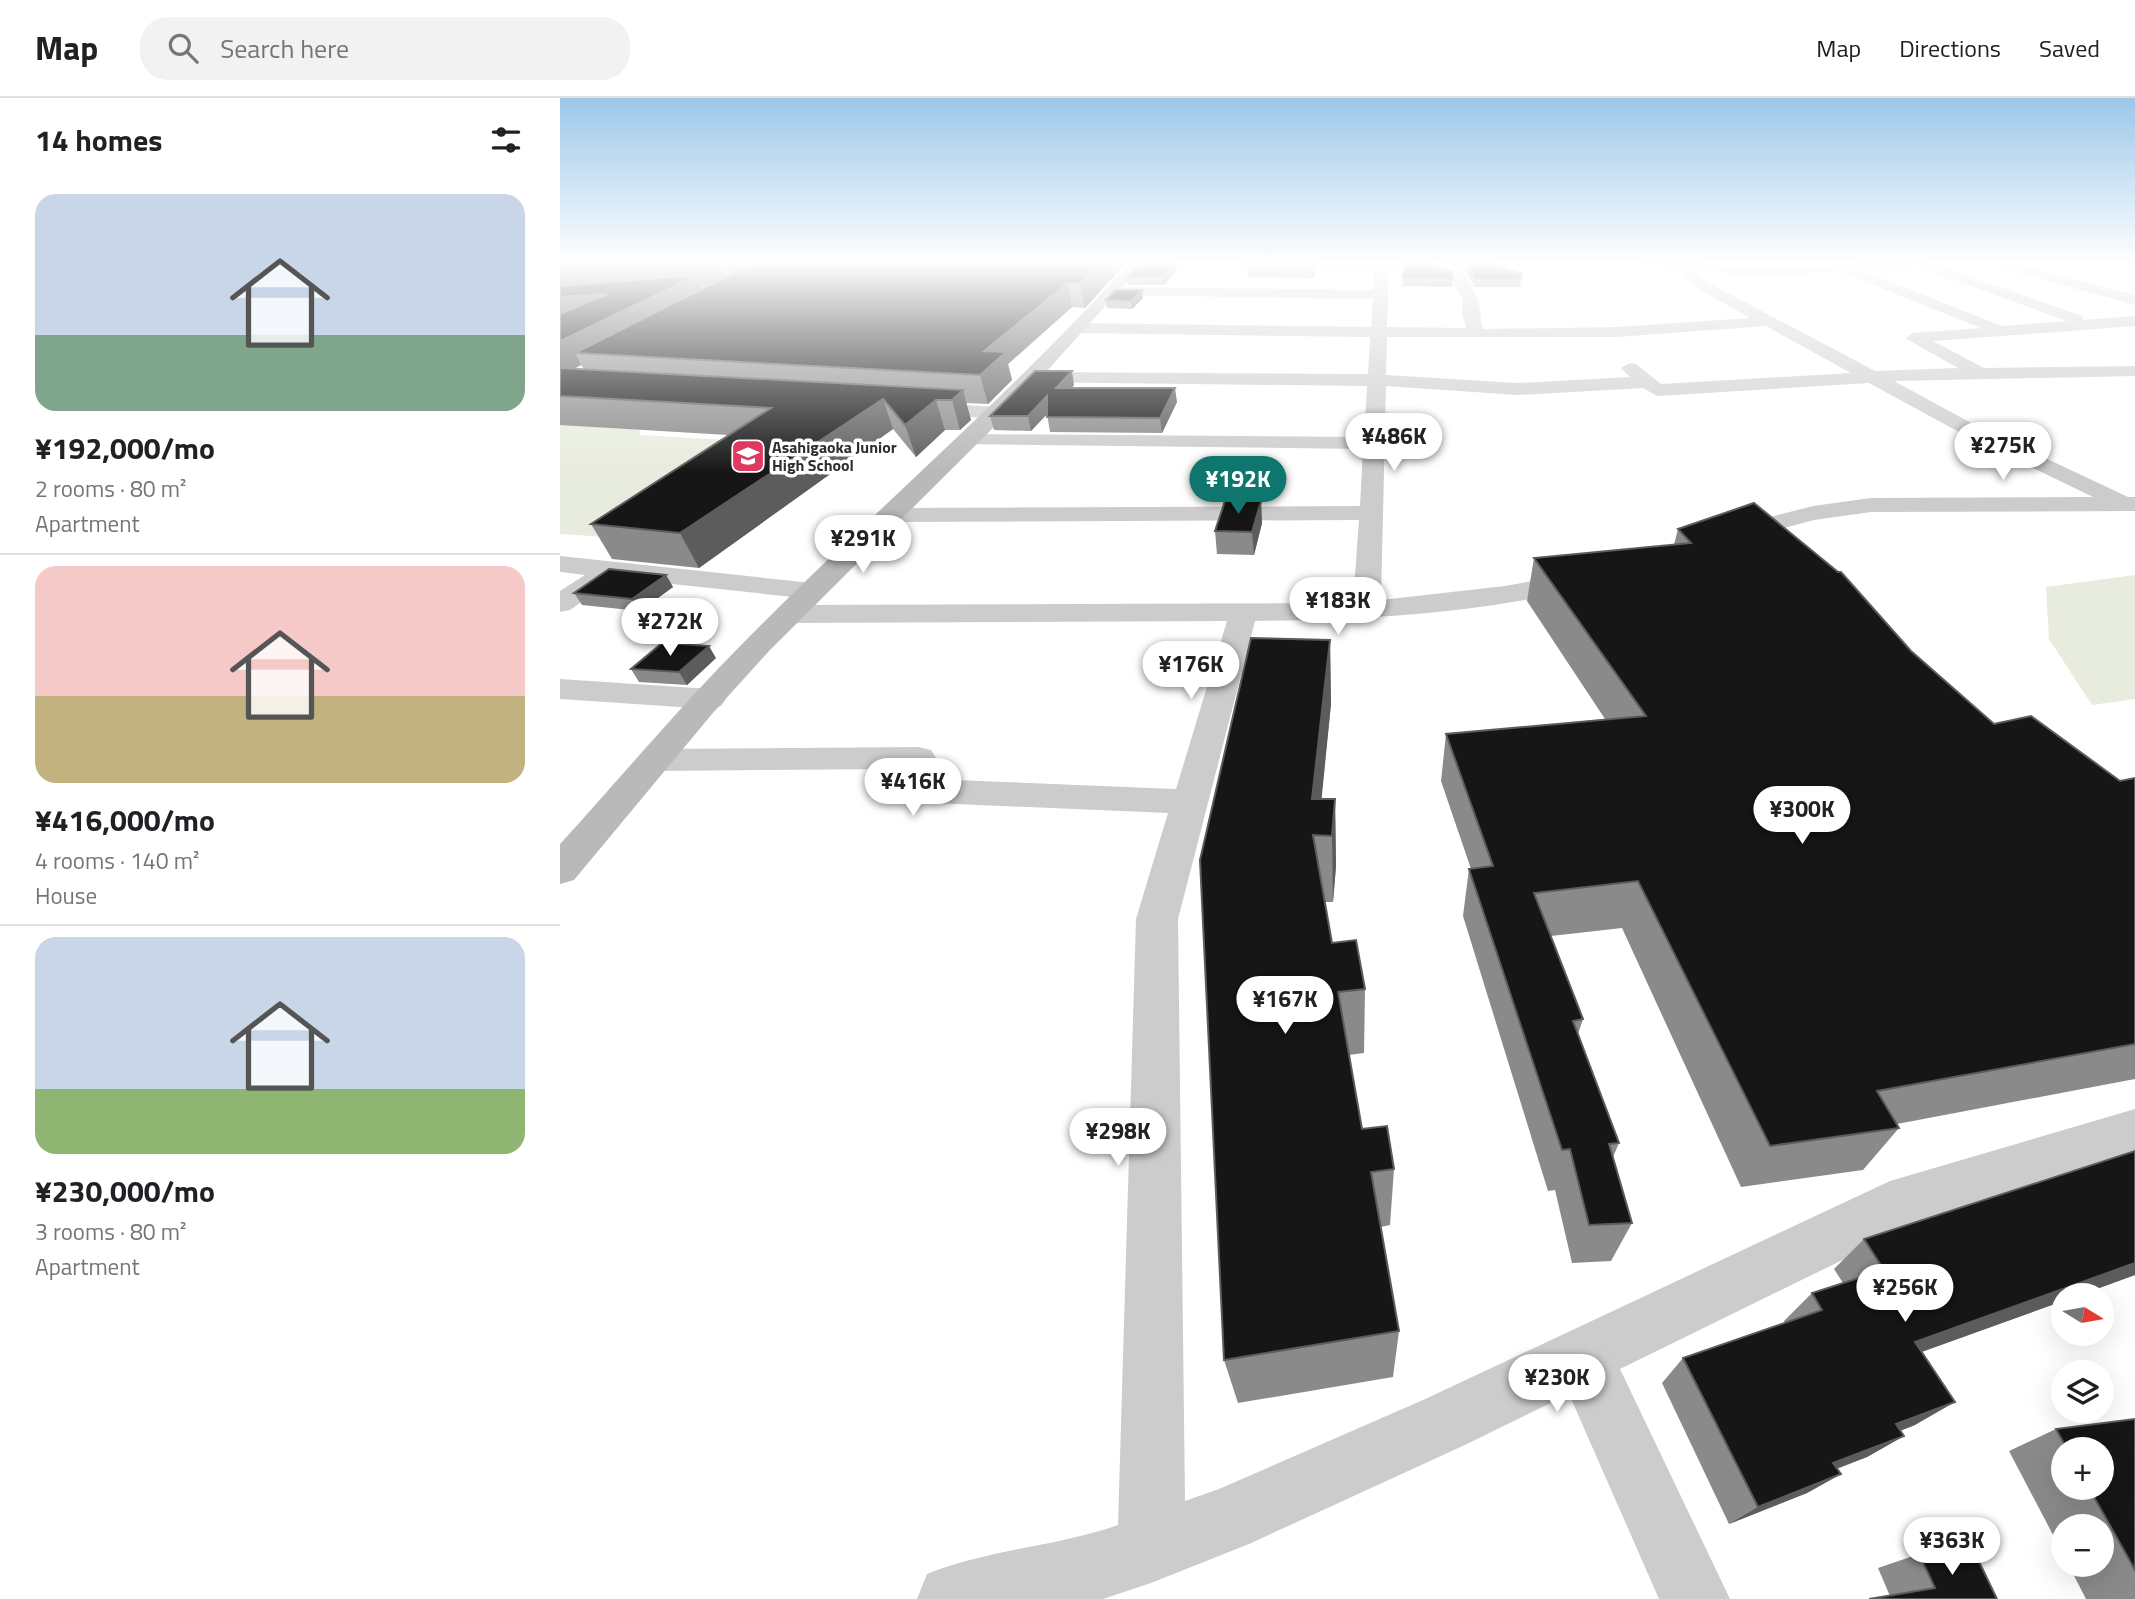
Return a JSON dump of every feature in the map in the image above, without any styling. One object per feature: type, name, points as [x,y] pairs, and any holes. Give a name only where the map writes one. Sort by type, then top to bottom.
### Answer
[{"type":"street","points":[[560,870],[655,760],[788,614],[996,413],[1073,332]]},
{"type":"street","points":[[1321,332],[1596,332]]},
{"type":"street","points":[[1599,332],[1594,336],[1657,390],[2072,366],[2109,372],[2135,371]]},
{"type":"street","points":[[1791,332],[1966,428],[2132,506]]},
{"type":"street","points":[[1981,373],[1913,338],[1990,332]]},
{"type":"street","points":[[2007,332],[2039,345]]},
{"type":"street","points":[[1367,611],[1378,333]]},
{"type":"street","points":[[2072,366],[2113,392]]},
{"type":"street","points":[[1031,378],[1376,380],[1518,389],[1646,382]]},
{"type":"street","points":[[900,407],[996,413]]},
{"type":"street","points":[[968,440],[1374,443]]},
{"type":"street","points":[[1696,548],[1768,523],[1871,505],[2132,506]]},
{"type":"street","points":[[891,515],[1371,513]]},
{"type":"street","points":[[560,564],[812,591]]},
{"type":"street","points":[[560,604],[612,569]]},
{"type":"street","points":[[788,614],[1243,614],[1367,611],[1505,594],[1610,574]]},
{"type":"street","points":[[1113,1572],[1157,919],[1243,614]]},
{"type":"street","points":[[560,689],[710,699]]},
{"type":"street","points":[[655,760],[919,758],[909,790],[1192,802]]},
{"type":"street","points":[[952,1599],[1113,1572],[1583,1357],[1909,1200],[2135,1132]]},
{"type":"street","points":[[1583,1357],[1695,1599]]},
{"type":"shaded area","points":[[560,419],[639,423],[640,435],[760,442],[623,538],[560,534]]},
{"type":"shaded area","points":[[2135,575],[2135,699],[2092,705],[2049,639],[2046,587]]},
{"type":"building","points":[[560,332],[579,332],[560,341]]},
{"type":"building","points":[[617,332],[1007,332],[984,351],[1006,352],[980,375],[575,353]]},
{"type":"building","points":[[560,368],[963,390],[952,400],[936,400],[905,425],[883,399],[680,533],[591,524],[771,408],[560,396]]},
{"type":"building","points":[[1035,371],[1072,371],[1056,388],[1175,388],[1160,418],[1047,417],[1047,396],[1028,416],[990,416]]},
{"type":"building","points":[[1225,501],[1261,501],[1252,532],[1215,531]]},
{"type":"building","points":[[1754,503],[1841,572],[1911,651],[1994,724],[2031,716],[2120,781],[2135,778],[2135,1044],[1877,1091],[1899,1128],[1770,1146],[1638,881],[1534,893],[1583,1019],[1573,1021],[1619,1143],[1609,1144],[1632,1223],[1589,1225],[1570,1149],[1562,1150],[1469,869],[1493,866],[1446,734],[1646,716],[1534,558],[1691,543],[1678,529]]},
{"type":"building","points":[[609,569],[666,575],[632,599],[574,593]]},
{"type":"building","points":[[1251,638],[1330,640],[1312,799],[1335,799],[1332,836],[1313,835],[1332,943],[1356,940],[1365,989],[1338,992],[1362,1129],[1387,1126],[1394,1169],[1371,1172],[1399,1331],[1224,1360],[1200,860]]},
{"type":"building","points":[[662,643],[709,646],[679,672],[631,669]]},
{"type":"building","points":[[2135,1151],[2135,1263],[2079,1283],[2051,1283],[2051,1293],[1915,1342],[1955,1402],[1896,1424],[1904,1436],[1833,1463],[1841,1474],[1758,1507],[1683,1358],[1822,1310],[1812,1293],[1884,1270],[1864,1239]]},
{"type":"building","points":[[2135,1419],[2135,1570],[2114,1533],[2114,1514],[2104,1514],[2096,1500],[2114,1500],[2114,1437],[2060,1437],[2056,1429]]},
{"type":"building","points":[[1971,1545],[1997,1599],[1869,1599],[1935,1588],[1919,1554]]},
{"type":"place","name":"Asahigaoka Junior High School","points":[[748,456]]}]
